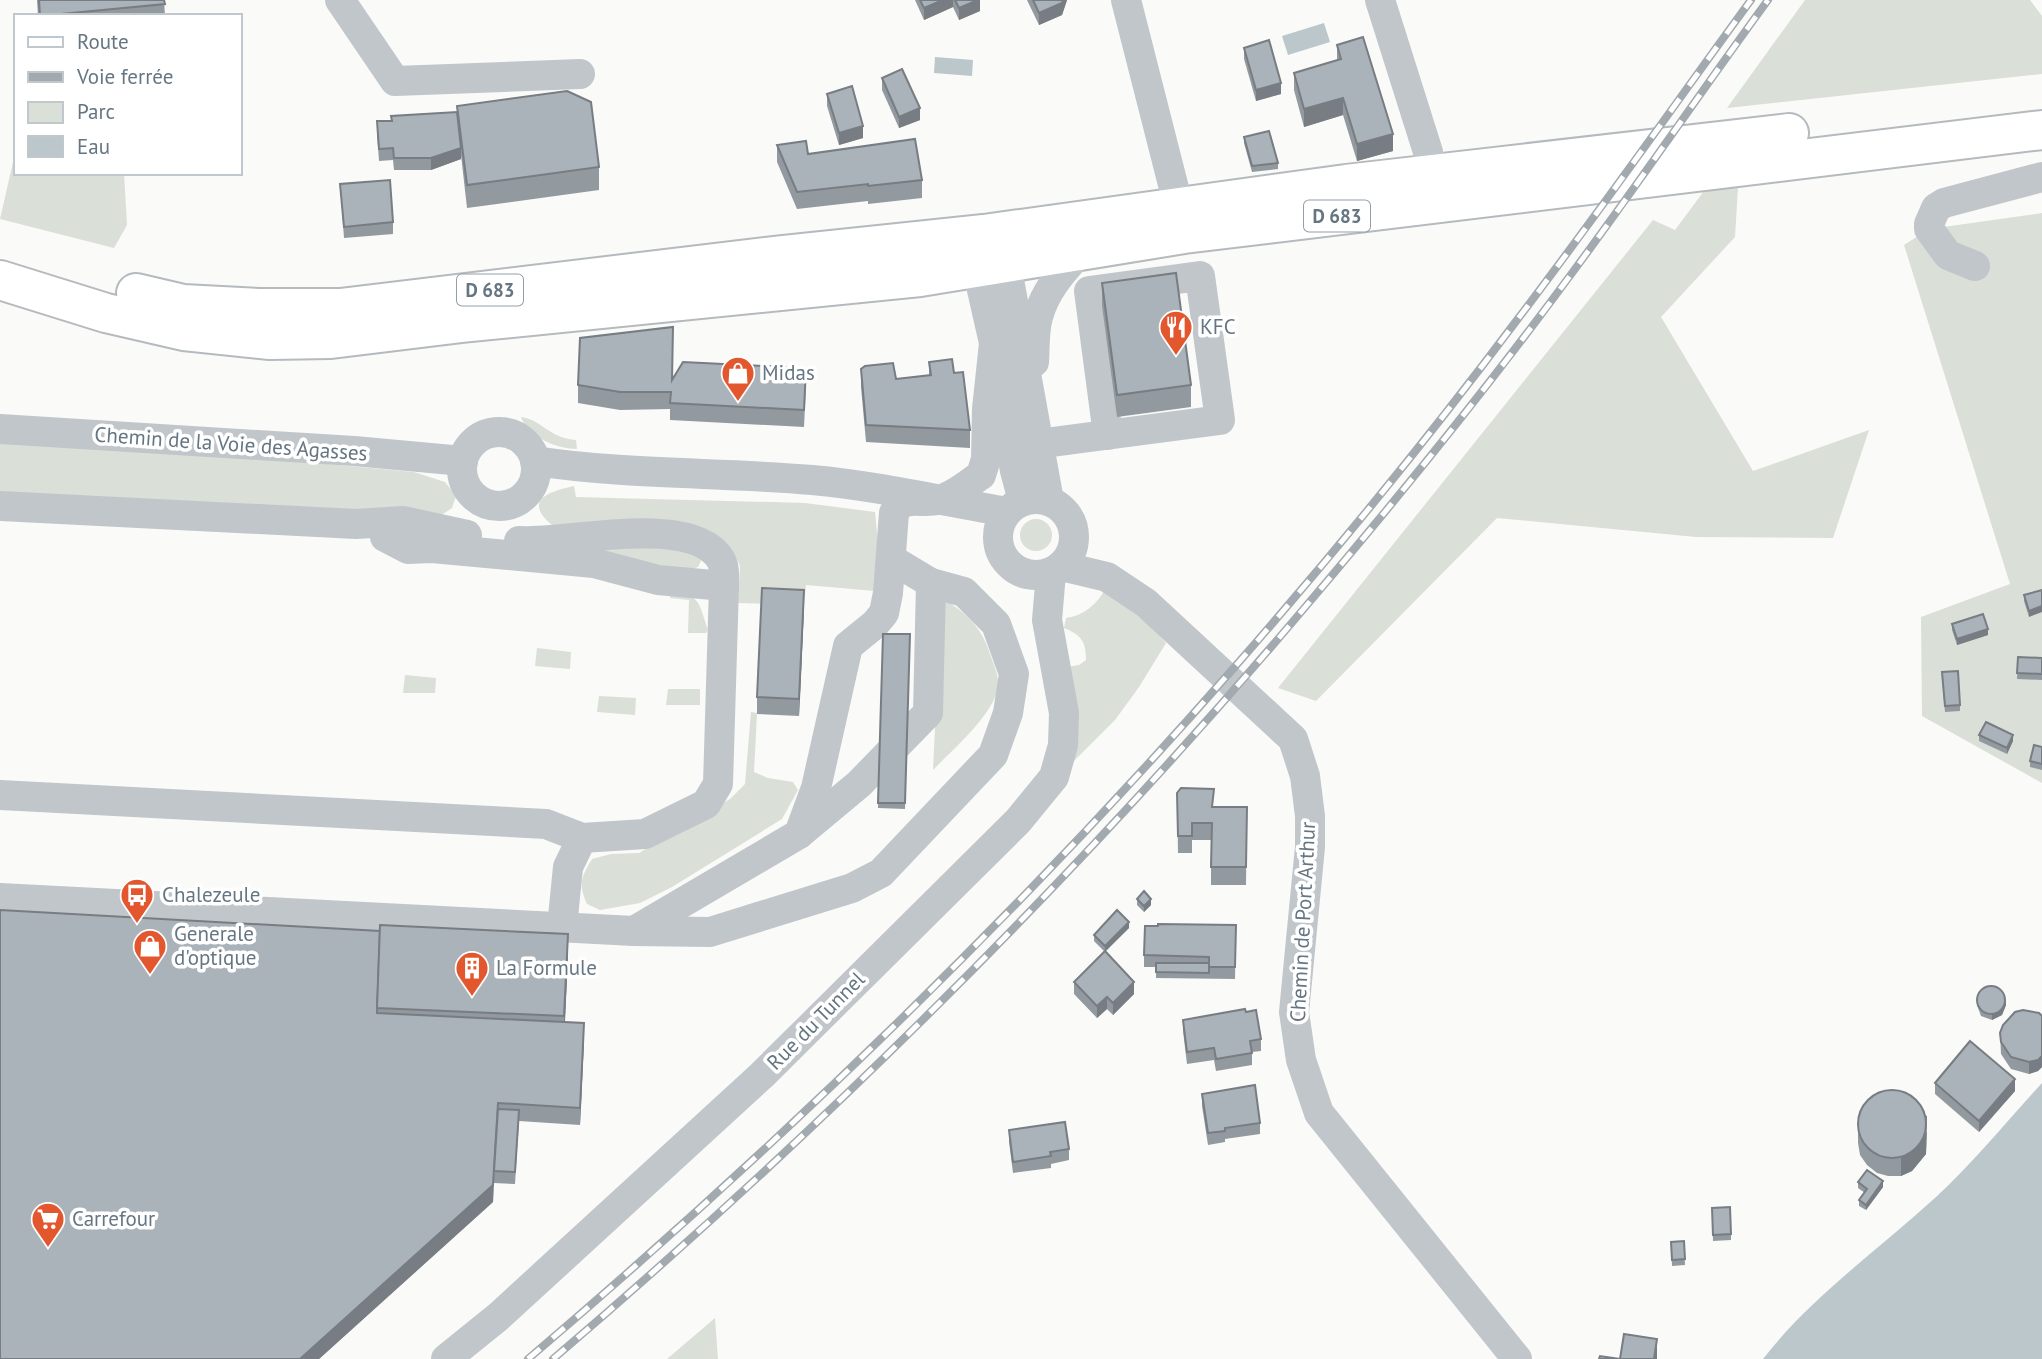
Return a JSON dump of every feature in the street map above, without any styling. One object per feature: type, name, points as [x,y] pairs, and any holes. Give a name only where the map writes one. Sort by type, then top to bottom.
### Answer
[{"type":"main road","name":"D 683","points":[[0,280],[106,313],[171,328],[270,340],[331,339],[461,323],[920,277],[989,255],[1179,208],[1346,184],[2042,105]]},
{"type":"main road","name":"D 683","points":[[0,254],[126,291],[183,304],[259,309],[340,307],[782,254],[989,255],[1081,251],[1198,232],[2042,130]]},
{"type":"street","points":[[340,0],[395,81],[580,74]]},
{"type":"street","points":[[1126,0],[1179,208]]},
{"type":"street","points":[[1380,0],[1428,152],[1432,175]]},
{"type":"street","points":[[1975,266],[1948,255],[1929,229],[1936,208],[1944,203],[2042,177]]},
{"type":"street","points":[[1028,393],[1034,361],[1037,318],[1045,296],[1081,251]]},
{"type":"street","points":[[989,255],[987,310],[1015,471],[1026,505]]},
{"type":"street","points":[[799,834],[816,788],[848,646],[884,613],[894,513],[898,506],[903,501],[939,500],[1026,505],[1060,507],[1069,517],[1074,530],[1062,561],[1027,575],[1006,562],[1000,551],[998,530],[1026,505],[1038,444],[1028,393],[989,255]]},
{"type":"street","points":[[1038,444],[1108,435],[1220,420],[1200,276],[1089,291],[1108,435]]},
{"type":"street","points":[[920,277],[970,294],[987,310]]},
{"type":"street","points":[[939,500],[981,475],[986,459],[987,409],[994,343]]},
{"type":"street","name":"Chemin de la Voie des Agasses","points":[[0,429],[354,451],[463,461]]},
{"type":"street","points":[[486,434],[511,434],[522,440],[535,461],[534,482],[520,499],[499,506],[478,499],[465,482],[463,461],[467,450],[486,434]]},
{"type":"street","points":[[535,461],[581,468],[812,480],[910,493],[939,500],[997,540]]},
{"type":"street","points":[[448,532],[472,513],[478,499]]},
{"type":"street","points":[[520,499],[534,523],[545,533],[563,538]]},
{"type":"street","points":[[0,506],[356,524],[403,521],[448,532],[525,541],[605,534],[688,537],[711,548],[722,562],[724,586],[719,784],[706,804],[645,834],[582,838],[546,824],[0,795]]},
{"type":"street","points":[[385,537],[408,549],[432,548],[580,562],[658,580],[724,586]]},
{"type":"street","points":[[0,898],[634,931],[710,932],[852,888],[881,873],[993,755],[1009,713],[1013,674],[996,624],[964,592],[931,583],[891,559]]},
{"type":"street","name":"Chemin de Port Arthur","points":[[1062,561],[1115,564],[1146,603],[1293,739],[1304,776],[1310,816],[1310,847],[1294,1012],[1301,1060],[1318,1113],[1517,1359]]},
{"type":"street","name":"Rue du Tunnel","points":[[1047,620],[1062,561]]},
{"type":"street","name":"Rue du Tunnel","points":[[446,1359],[498,1317],[762,1076],[1018,821],[1054,776],[1063,745],[1064,713],[1047,620],[1014,568]]},
{"type":"street","points":[[634,931],[799,834],[859,785],[928,713],[931,583]]},
{"type":"street","points":[[562,927],[568,867],[582,838]]},
{"type":"green space","points":[[1805,0],[2030,0],[2042,16],[2042,74],[1727,108]]},
{"type":"green space","points":[[14,158],[14,175],[124,175],[127,225],[114,248],[0,219]]},
{"type":"green space","points":[[1738,187],[1735,237],[1661,317],[1753,471],[1869,430],[1833,538],[1696,537],[1497,518],[1316,701],[1278,688],[1653,220],[1675,230],[1704,191]]},
{"type":"green space","points":[[2042,213],[2042,783],[1922,716],[1921,617],[2010,584],[1904,245],[1929,229]]},
{"type":"green space","points":[[521,417],[559,436],[576,440],[577,449],[561,447],[537,436]]},
{"type":"green space","points":[[0,442],[252,457],[414,472],[445,482],[456,496],[452,508],[440,516],[0,495]]},
{"type":"green space","points":[[574,486],[576,497],[805,503],[875,512],[878,544],[875,591],[806,585],[804,605],[738,603],[740,566],[734,553],[552,525],[543,516],[539,503],[549,494]]},
{"type":"green space","points":[[1036,519],[1047,524],[1052,535],[1047,546],[1036,551],[1025,546],[1020,535],[1025,524]]},
{"type":"green space","points":[[661,541],[702,559],[698,567],[689,570],[615,561],[585,542]]},
{"type":"green space","points":[[1106,588],[1130,604],[1166,643],[1115,720],[1070,765],[1067,667],[1079,665],[1086,660],[1081,639],[1064,628],[1066,618],[1079,615],[1089,608]]},
{"type":"green space","points":[[672,590],[698,602],[708,630],[706,633],[688,633],[689,600],[670,598]]},
{"type":"green space","points":[[946,601],[961,611],[979,630],[994,665],[998,685],[990,707],[982,719],[933,770],[941,603]]},
{"type":"green space","points":[[537,648],[571,652],[570,669],[535,666]]},
{"type":"green space","points":[[405,675],[436,678],[435,693],[403,693]]},
{"type":"green space","points":[[668,689],[700,689],[700,705],[666,705]]},
{"type":"green space","points":[[599,696],[636,698],[635,715],[597,712]]},
{"type":"green space","points":[[751,712],[757,713],[754,772],[768,778],[793,782],[798,790],[782,819],[672,887],[640,903],[600,910],[587,904],[582,891],[582,881],[592,859],[611,854],[639,853],[730,799],[745,784]]},
{"type":"green space","points":[[715,1318],[718,1359],[667,1359]]},
{"type":"water","points":[[1324,23],[1330,42],[1288,55],[1282,36]]},
{"type":"water","points":[[935,57],[973,60],[972,76],[934,73]]},
{"type":"water","points":[[2042,1083],[2042,1359],[1763,1359],[1824,1294],[1950,1184]]},
{"type":"building","points":[[39,0],[164,0],[165,4],[61,14],[40,14]]},
{"type":"building","points":[[920,0],[943,0],[924,8]]},
{"type":"building","points":[[955,0],[978,0],[959,8]]},
{"type":"building","points":[[1033,0],[1063,0],[1062,3],[1039,13]]},
{"type":"building","points":[[1363,37],[1393,134],[1357,144],[1343,98],[1304,109],[1294,73],[1341,59],[1337,45]]},
{"type":"building","points":[[1269,40],[1281,83],[1256,90],[1244,48]]},
{"type":"building","points":[[902,69],[920,108],[899,117],[882,78]]},
{"type":"building","points":[[852,86],[863,126],[839,133],[827,94]]},
{"type":"building","points":[[567,91],[591,102],[599,167],[467,185],[457,106]]},
{"type":"building","points":[[457,112],[461,148],[431,158],[394,158],[393,148],[379,149],[377,121],[392,121],[391,116]]},
{"type":"building","points":[[1269,131],[1278,163],[1252,166],[1244,137]]},
{"type":"building","points":[[915,139],[922,180],[797,192],[777,145],[806,141],[808,154]]},
{"type":"building","points":[[390,180],[393,222],[344,227],[340,184]]},
{"type":"building","points":[[1176,273],[1191,385],[1117,395],[1102,283]]},
{"type":"building","points":[[673,327],[672,380],[683,362],[806,368],[804,410],[670,403],[671,392],[620,392],[578,385],[580,338]]},
{"type":"building","points":[[952,359],[954,373],[963,372],[970,430],[866,425],[861,369],[865,366],[893,363],[896,379],[931,375],[929,362]]},
{"type":"building","points":[[762,588],[804,590],[799,699],[757,697]]},
{"type":"building","points":[[2042,590],[2042,606],[2029,611],[2024,595]]},
{"type":"building","points":[[1983,614],[1988,629],[1957,639],[1952,624]]},
{"type":"building","points":[[883,634],[910,634],[905,803],[878,803]]},
{"type":"building","points":[[2018,657],[2042,658],[2042,674],[2017,673]]},
{"type":"building","points":[[1958,671],[1960,705],[1945,706],[1942,672]]},
{"type":"building","points":[[1986,722],[2013,735],[2007,748],[1979,735]]},
{"type":"building","points":[[2034,745],[2042,747],[2042,764],[2030,761]]},
{"type":"building","points":[[1181,788],[1214,789],[1212,807],[1247,807],[1246,867],[1211,867],[1212,823],[1192,823],[1192,836],[1178,836],[1177,793]]},
{"type":"building","points":[[1144,891],[1151,899],[1144,906],[1137,899]]},
{"type":"building","points":[[0,910],[380,931],[377,1013],[584,1023],[580,1108],[498,1103],[493,1185],[300,1359],[0,1359]]},
{"type":"building","points":[[1117,910],[1129,922],[1105,946],[1094,935]]},
{"type":"building","name":"La Formule","points":[[380,925],[568,934],[564,1016],[377,1008]]},
{"type":"building","points":[[1236,925],[1235,967],[1209,967],[1209,957],[1144,955],[1145,926]]},
{"type":"building","points":[[1105,951],[1134,982],[1113,1003],[1107,997],[1097,1006],[1074,982]]},
{"type":"building","points":[[1156,963],[1209,963],[1209,973],[1156,972]]},
{"type":"building","points":[[1991,986],[2001,990],[2005,1000],[2001,1010],[1991,1014],[1981,1010],[1977,1000],[1981,990]]},
{"type":"building","points":[[1245,1009],[1246,1012],[1256,1010],[1261,1039],[1250,1041],[1252,1053],[1216,1059],[1214,1048],[1187,1052],[1183,1020]]},
{"type":"building","points":[[2023,1010],[2042,1016],[2042,1056],[2029,1062],[2011,1057],[2001,1042],[2003,1025],[2015,1012]]},
{"type":"building","points":[[1970,1041],[2015,1079],[1979,1121],[1935,1083]]},
{"type":"building","points":[[1255,1085],[1260,1123],[1208,1133],[1202,1094]]},
{"type":"building","points":[[1885,1090],[1899,1090],[1911,1095],[1921,1105],[1926,1124],[1921,1143],[1911,1153],[1899,1158],[1885,1158],[1873,1153],[1863,1143],[1858,1131],[1858,1117],[1863,1105],[1873,1095]]},
{"type":"building","points":[[498,1109],[519,1110],[515,1172],[494,1171]]},
{"type":"building","points":[[1065,1122],[1069,1149],[1050,1152],[1051,1156],[1013,1162],[1009,1130]]},
{"type":"building","points":[[1867,1170],[1883,1181],[1866,1205],[1859,1200],[1867,1189],[1858,1182]]},
{"type":"building","points":[[1730,1207],[1731,1234],[1713,1235],[1712,1208]]},
{"type":"building","points":[[1684,1241],[1685,1259],[1672,1260],[1671,1242]]},
{"type":"building","points":[[1624,1334],[1657,1339],[1654,1359],[1620,1359]]},
{"type":"building","points":[[1600,1356],[1620,1359],[1599,1359]]},
{"type":"railway","points":[[528,1359],[804,1113],[980,940],[1150,762],[1306,585],[1378,498],[1517,320],[1751,0]]},
{"type":"railway","points":[[553,1359],[754,1181],[948,995],[1042,899],[1224,701],[1380,518],[1512,353],[1600,236],[1768,0]]},
{"type":"place","name":"KFC","points":[[1176,357]]},
{"type":"place","name":"Midas","points":[[738,403]]},
{"type":"place","name":"Chalezeule","points":[[137,925]]},
{"type":"place","name":"Generale d'optique","points":[[150,976]]},
{"type":"place","name":"La Formule","points":[[472,998]]},
{"type":"place","name":"Carrefour","points":[[48,1249]]}]
